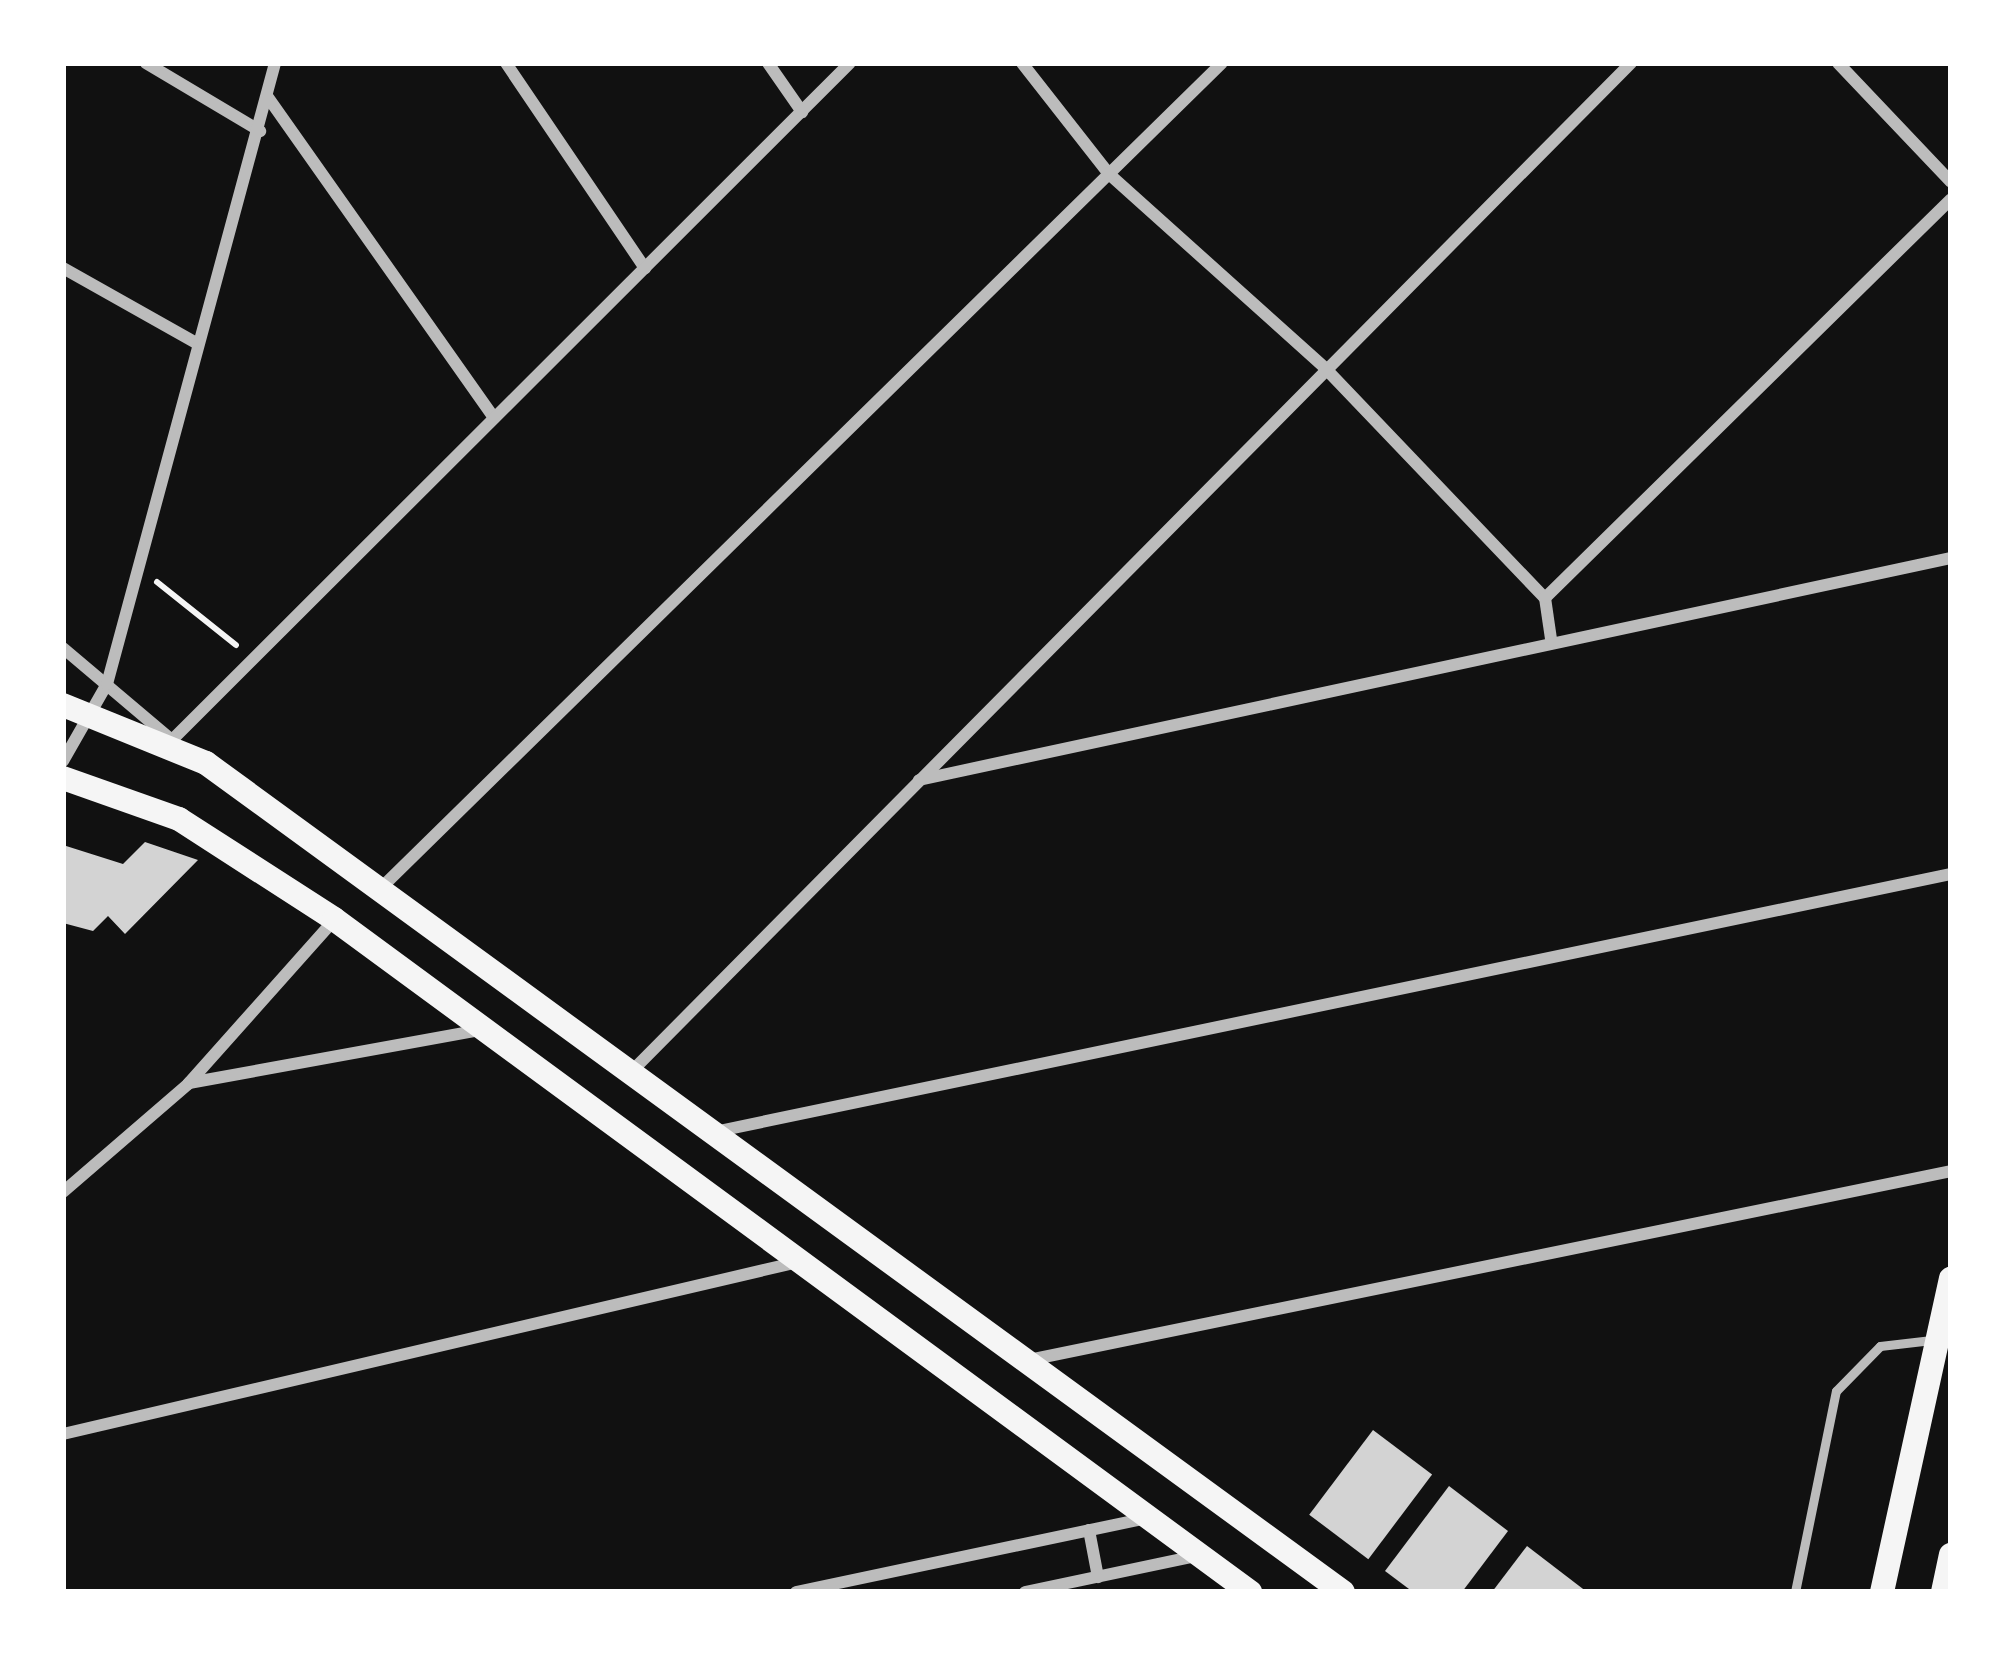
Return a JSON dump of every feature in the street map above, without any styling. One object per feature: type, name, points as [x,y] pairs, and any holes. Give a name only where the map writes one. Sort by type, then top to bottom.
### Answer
[{"type":"main road","points":[[63,705],[172,740],[1343,1592]]},
{"type":"main road","points":[[63,778],[178,819],[334,920],[491,1029],[1250,1592]]},
{"type":"main road","points":[[1882,1592],[1951,1278]]},
{"type":"main road","points":[[1943,1592],[1951,1555]]},
{"type":"street","points":[[146,63],[260,131]]},
{"type":"street","points":[[63,761],[107,684],[275,63]]},
{"type":"street","points":[[506,63],[645,268]]},
{"type":"street","points":[[768,63],[802,112]]},
{"type":"street","points":[[63,648],[172,740],[850,63]]},
{"type":"street","points":[[1022,63],[1108,174],[1324,368],[1545,598],[1551,639]]},
{"type":"street","points":[[381,888],[1222,63]]},
{"type":"street","points":[[631,1073],[1631,63]]},
{"type":"street","points":[[1838,63],[1951,182]]},
{"type":"street","points":[[267,96],[494,418]]},
{"type":"street","points":[[1545,598],[1951,199]]},
{"type":"street","points":[[63,268],[198,344]]},
{"type":"street","points":[[918,780],[1551,639],[1951,557]]},
{"type":"street","points":[[713,1132],[1951,874]]},
{"type":"street","points":[[63,1192],[188,1084],[334,920]]},
{"type":"street","points":[[188,1084],[491,1029]]},
{"type":"street","points":[[1022,1362],[1951,1171]]},
{"type":"street","points":[[63,1434],[805,1261]]},
{"type":"street","points":[[796,1592],[1149,1518]]},
{"type":"street","points":[[1089,1530],[1099,1576]]},
{"type":"street","points":[[1025,1592],[1201,1555]]},
{"type":"lane","points":[[1795,1592],[1836,1391],[1880,1346],[1937,1340]]},
{"type":"path","points":[[137,566],[252,659]]},
{"type":"building","points":[[145,842],[198,860],[125,934],[108,916],[93,931],[63,923],[63,845],[123,864]]},
{"type":"building","points":[[1373,1430],[1432,1475],[1368,1559],[1309,1515]]},
{"type":"building","points":[[1449,1486],[1508,1531],[1462,1592],[1413,1592],[1385,1571]]},
{"type":"building","points":[[1527,1546],[1587,1592],[1492,1592]]}]
